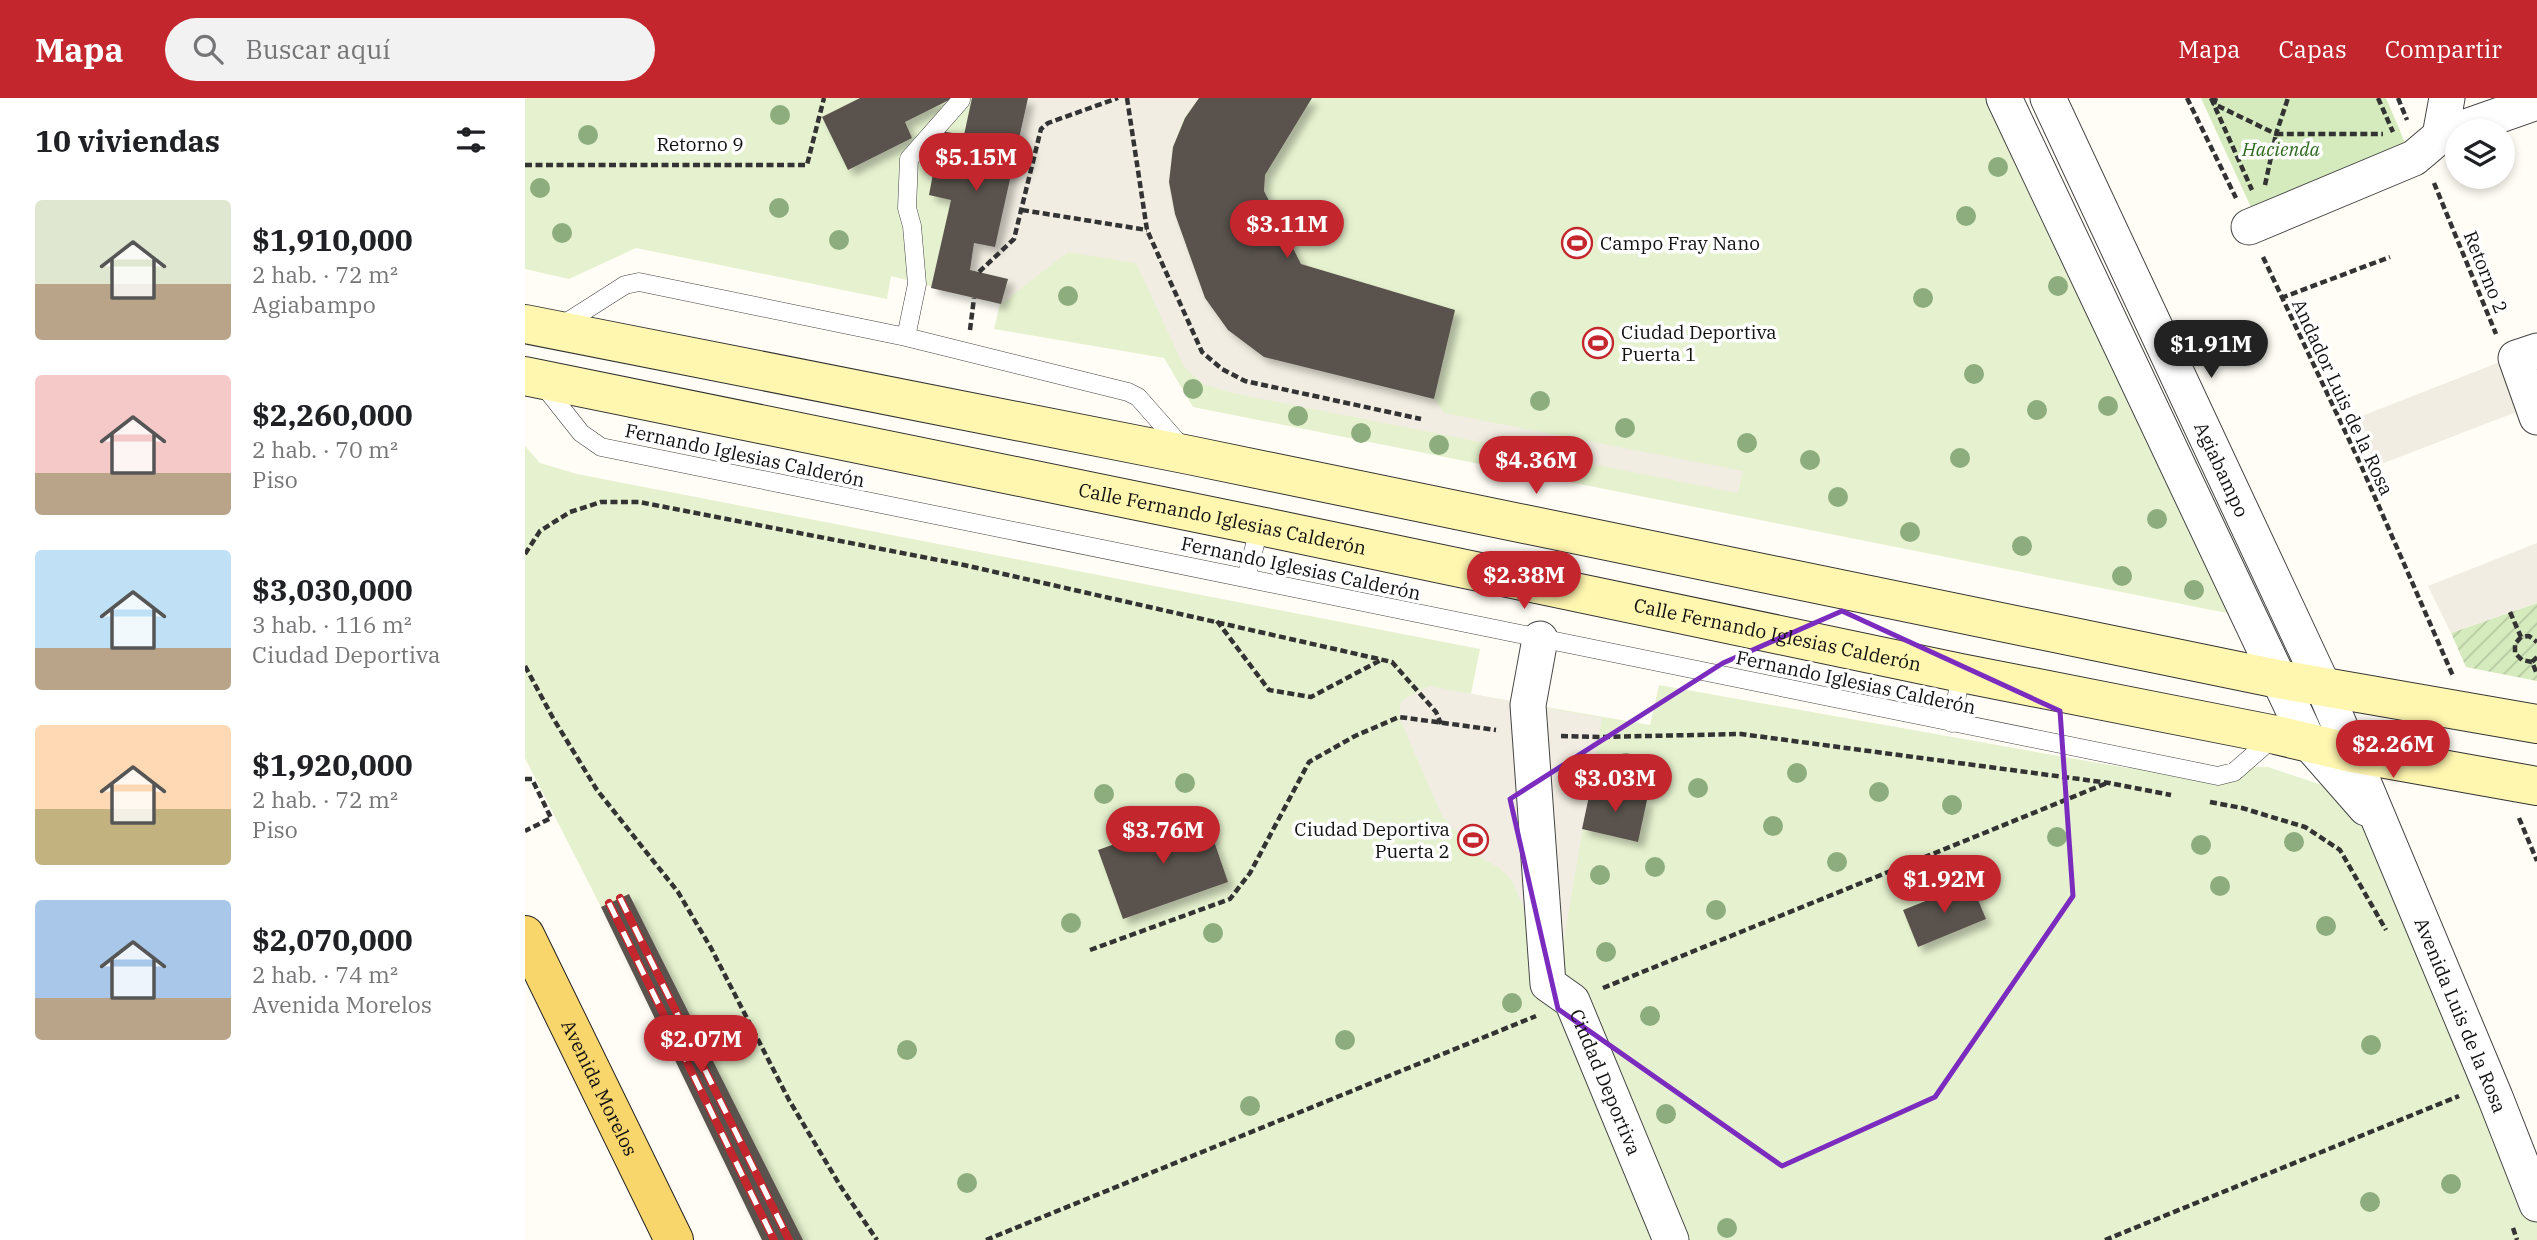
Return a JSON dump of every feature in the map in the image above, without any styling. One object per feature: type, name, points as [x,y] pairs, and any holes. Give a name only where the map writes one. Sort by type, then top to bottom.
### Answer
[{"type":"main road","name":"Avenida Morelos","points":[[525,935],[674,1240]]},
{"type":"street","name":"Agiabampo","points":[[2004,98],[2278,679]]},
{"type":"street","name":"Agiabampo","points":[[2048,98],[2323,686]]},
{"type":"street","points":[[2440,136],[2447,98]]},
{"type":"street","points":[[2256,207],[2414,158],[2440,136],[2537,102]]},
{"type":"street","points":[[541,327],[1189,455],[2278,679],[2537,724]]},
{"type":"street","points":[[2527,354],[2537,417]]},
{"type":"street","name":"Calle Fernando Iglesias Calderón","points":[[532,378],[2352,753],[2537,786]]},
{"type":"street","name":"Ciudad Deportiva","points":[[1540,639],[1528,705],[1548,984],[1572,1001],[1671,1240]]},
{"type":"street","name":"Avenida Luis de la Rosa","points":[[2278,679],[2292,739],[2382,827]]},
{"type":"street","name":"Avenida Luis de la Rosa","points":[[2323,686],[2495,1097],[2523,1210]]},
{"type":"lane","points":[[906,337],[917,284],[912,226],[907,208],[909,159],[961,100]]},
{"type":"lane","points":[[541,327],[625,285],[639,282],[906,337],[1134,394],[1189,455]]},
{"type":"lane","name":"Fernando Iglesias Calderón","points":[[532,378],[581,433],[601,447],[2218,776],[2234,772],[2292,739]]},
{"type":"lane","points":[[1246,578],[1260,526]]},
{"type":"lane","points":[[1952,723],[1961,673]]},
{"type":"path","name":"Retorno 9","points":[[525,165],[807,165],[824,98]]},
{"type":"path","points":[[979,272],[1014,239],[1041,129],[1048,123],[1118,98]]},
{"type":"path","points":[[1127,98],[1147,230],[1202,352],[1222,369],[1245,381],[1422,419]]},
{"type":"path","name":"Andador Luis de la Rosa","points":[[2187,98],[2256,207],[2281,298],[2360,463],[2468,711]]},
{"type":"path","points":[[2213,98],[2256,207]]},
{"type":"path","points":[[2256,207],[2288,98]]},
{"type":"path","points":[[2378,98],[2398,142]]},
{"type":"path","points":[[2214,104],[2276,134],[2394,134]]},
{"type":"path","name":"Retorno 2","points":[[2433,182],[2508,363],[2527,354]]},
{"type":"path","points":[[1023,210],[1147,230]]},
{"type":"path","points":[[2281,298],[2390,257]]},
{"type":"path","points":[[525,554],[540,531],[570,512],[601,502],[639,502],[964,565],[1392,662],[1436,712],[1441,724]]},
{"type":"path","points":[[2510,612],[2521,637]]},
{"type":"path","points":[[1217,621],[1269,690],[1311,697],[1382,660]]},
{"type":"path","points":[[2532,662],[2522,660],[2515,653],[2515,643],[2521,637],[2529,636],[2537,642]]},
{"type":"path","points":[[2532,662],[2537,657]]},
{"type":"path","points":[[2532,662],[2537,674]]},
{"type":"path","points":[[525,666],[597,790],[678,892],[711,948],[789,1100],[841,1187],[877,1240]]},
{"type":"path","points":[[1090,950],[1230,899],[1249,873],[1310,762],[1355,737],[1399,717],[1531,734]]},
{"type":"path","points":[[1599,737],[1741,734],[2109,783],[2176,796]]},
{"type":"path","points":[[525,779],[532,779],[551,818],[525,831]]},
{"type":"path","points":[[986,1240],[2109,783]]},
{"type":"path","points":[[2202,801],[2242,808],[2305,827],[2340,850],[2390,937]]},
{"type":"path","points":[[2105,1240],[2463,1094]]},
{"type":"path","points":[[2517,1240],[2523,1210]]},
{"type":"highlighted area","points":[[1842,611],[2060,711],[2073,896],[1935,1097],[1782,1166],[1558,1009],[1510,799],[1723,663]]},
{"type":"green space","name":"Ciudad Deportiva Puerta 1","points":[[525,98],[1996,98],[2247,617],[1193,407],[1164,358],[994,329],[1000,304],[891,276],[887,299],[636,248],[569,279],[525,269]]},
{"type":"green space","name":"Hacienda","points":[[2201,98],[2386,98],[2409,152],[2255,216]]},
{"type":"green space","name":"Ciudad Deportiva Puerta 2","points":[[525,446],[540,463],[577,474],[1480,649],[1471,694],[1650,725],[1659,685],[2127,768],[2268,767],[2334,789],[2353,803],[2537,1220],[2537,1240],[762,1240],[601,907],[525,758]]},
{"type":"green space","points":[[2537,603],[2537,681],[2466,667],[2451,633]]},
{"type":"shaded area","points":[[1028,98],[1199,98],[1184,118],[1173,147],[1169,182],[1175,214],[1205,298],[1228,330],[1264,357],[1434,399],[1444,413],[1743,471],[1738,493],[1232,393],[1203,384],[1184,367],[1136,263],[1068,252],[1001,304],[1008,279],[970,270],[974,243]]},
{"type":"shaded area","points":[[2500,362],[2519,411],[2376,466],[2354,419]]},
{"type":"shaded area","points":[[2537,543],[2537,603],[2451,633],[2428,586]]},
{"type":"shaded area","points":[[1429,686],[1602,718],[1557,980],[1534,990],[1524,909],[1512,881],[1500,868],[1479,857],[1442,816],[1399,717],[1401,701]]},
{"type":"building","points":[[860,98],[953,98],[905,122],[912,138],[848,170],[822,117]]},
{"type":"building","points":[[972,98],[1028,98],[995,247],[974,243],[970,270],[1008,279],[1001,304],[931,288],[951,200],[929,195],[941,131],[964,135]]},
{"type":"building","points":[[1199,98],[1312,98],[1265,175],[1264,191],[1301,264],[1455,310],[1434,399],[1264,357],[1228,330],[1205,298],[1175,214],[1169,182],[1173,147],[1185,118]]},
{"type":"building","points":[[1591,787],[1647,800],[1638,842],[1582,829]]},
{"type":"building","points":[[1204,812],[1228,882],[1123,919],[1098,850]]},
{"type":"building","points":[[1971,883],[1986,919],[1918,947],[1903,910]]},
{"type":"building","points":[[629,894],[803,1240],[762,1240],[601,907]]},
{"type":"railway","points":[[620,898],[789,1240]]},
{"type":"railway","points":[[609,903],[774,1240]]},
{"type":"place","name":"Campo Fray Nano","points":[[1577,243]]},
{"type":"place","name":"Ciudad Deportiva Puerta 1","points":[[1598,343]]},
{"type":"place","name":"Ciudad Deportiva Puerta 2","points":[[1473,840]]}]
